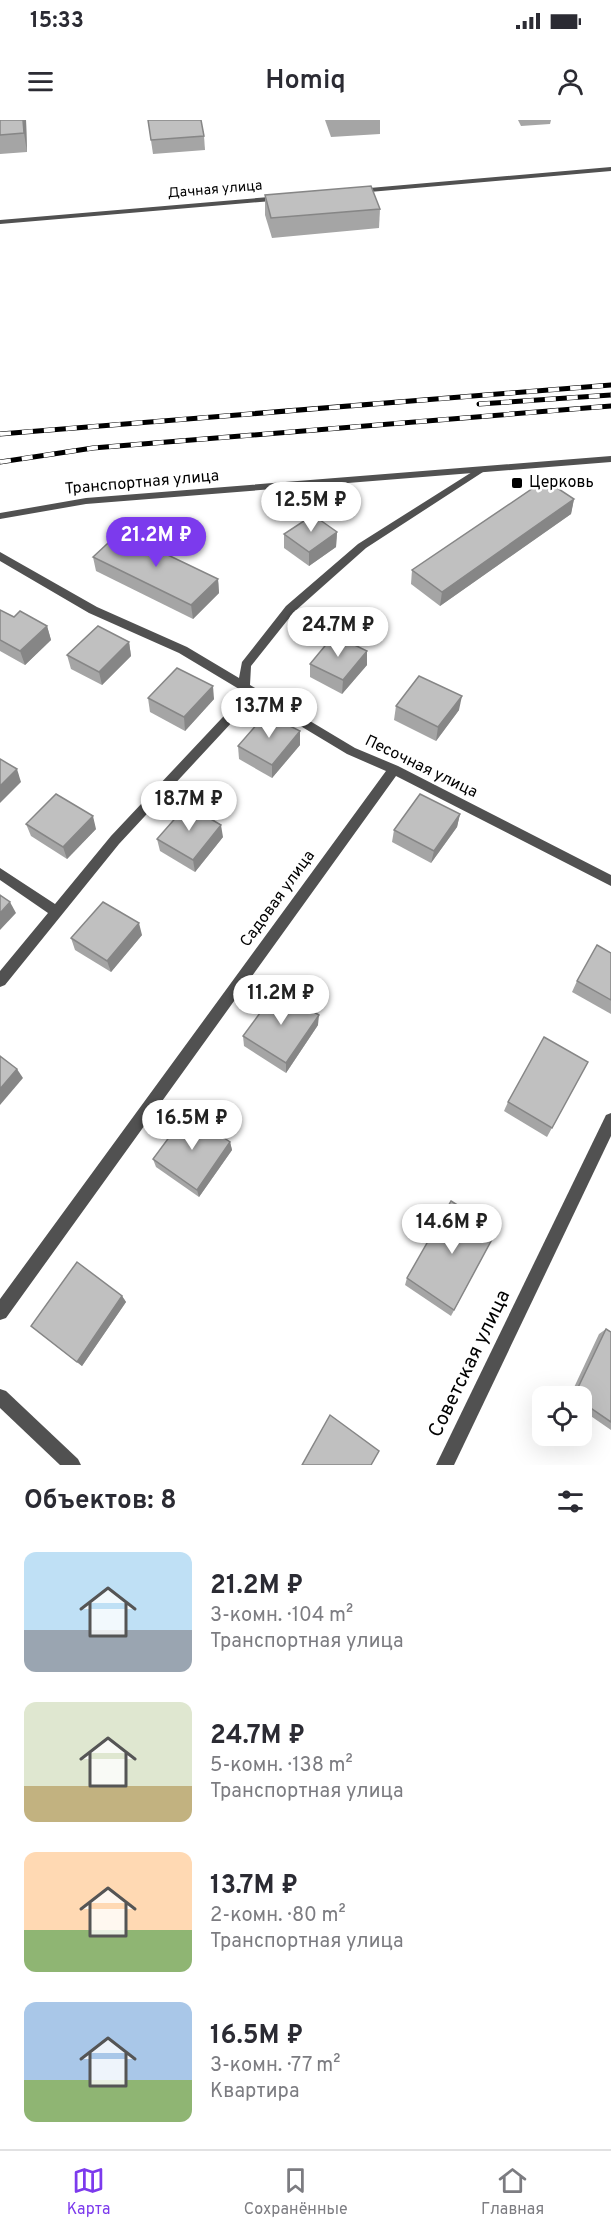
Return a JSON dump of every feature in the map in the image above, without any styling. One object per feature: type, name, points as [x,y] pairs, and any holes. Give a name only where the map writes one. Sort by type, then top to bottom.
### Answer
[{"type":"street","points":[[345,192],[611,169]]},
{"type":"street","name":"Дачная улица","points":[[0,222],[286,197]]},
{"type":"street","name":"Транспортная улица","points":[[0,516],[86,501],[611,459]]},
{"type":"street","points":[[0,981],[115,840],[243,703],[246,665],[290,609],[362,546],[480,470]]},
{"type":"street","name":"Песочная улица","points":[[0,556],[93,610],[183,650],[351,751],[394,769],[611,881]]},
{"type":"street","name":"Садовая улица","points":[[0,1312],[394,769]]},
{"type":"street","points":[[0,873],[56,911]]},
{"type":"street","name":"Советская улица","points":[[445,1465],[611,1120]]},
{"type":"street","points":[[0,1397],[72,1465]]},
{"type":"building","points":[[0,120],[23,120],[24,133],[0,135]]},
{"type":"building","points":[[148,120],[201,120],[204,136],[151,140]]},
{"type":"building","points":[[371,186],[380,209],[271,218],[265,195]]},
{"type":"building","points":[[545,480],[574,499],[442,592],[412,570]]},
{"type":"building","points":[[313,515],[337,532],[309,552],[284,534]]},
{"type":"building","points":[[120,532],[218,579],[191,605],[93,557]]},
{"type":"building","points":[[0,610],[14,617],[20,611],[47,626],[20,651],[0,640]]},
{"type":"building","points":[[98,626],[129,642],[99,672],[67,655]]},
{"type":"building","points":[[334,635],[367,651],[343,680],[310,664]]},
{"type":"building","points":[[177,668],[213,686],[184,717],[148,698]]},
{"type":"building","points":[[419,676],[462,696],[438,727],[396,706]]},
{"type":"building","points":[[266,714],[300,731],[272,765],[238,746]]},
{"type":"building","points":[[0,759],[17,769],[0,786]]},
{"type":"building","points":[[56,794],[93,816],[63,847],[26,824]]},
{"type":"building","points":[[420,794],[460,814],[434,851],[394,830]]},
{"type":"building","points":[[187,805],[221,825],[193,860],[157,839]]},
{"type":"building","points":[[0,895],[10,902],[0,913]]},
{"type":"building","points":[[103,902],[139,923],[107,961],[71,938]]},
{"type":"building","points":[[597,945],[611,953],[611,1000],[577,981]]},
{"type":"building","points":[[277,990],[319,1015],[286,1063],[243,1036]]},
{"type":"building","points":[[544,1037],[588,1062],[552,1128],[508,1102]]},
{"type":"building","points":[[0,1056],[17,1069],[0,1089]]},
{"type":"building","points":[[187,1113],[230,1142],[197,1190],[153,1159]]},
{"type":"building","points":[[451,1201],[497,1230],[454,1310],[407,1278]]},
{"type":"building","points":[[77,1262],[122,1296],[77,1362],[31,1326]]},
{"type":"building","points":[[606,1329],[611,1332],[611,1422],[592,1409],[592,1386],[579,1386]]},
{"type":"building","points":[[330,1415],[379,1451],[371,1465],[302,1465]]},
{"type":"railway","points":[[0,434],[611,385]]},
{"type":"railway","points":[[479,404],[611,395]]},
{"type":"railway","points":[[0,462],[93,448],[611,406]]},
{"type":"place","name":"Церковь","points":[[517,483]]}]
